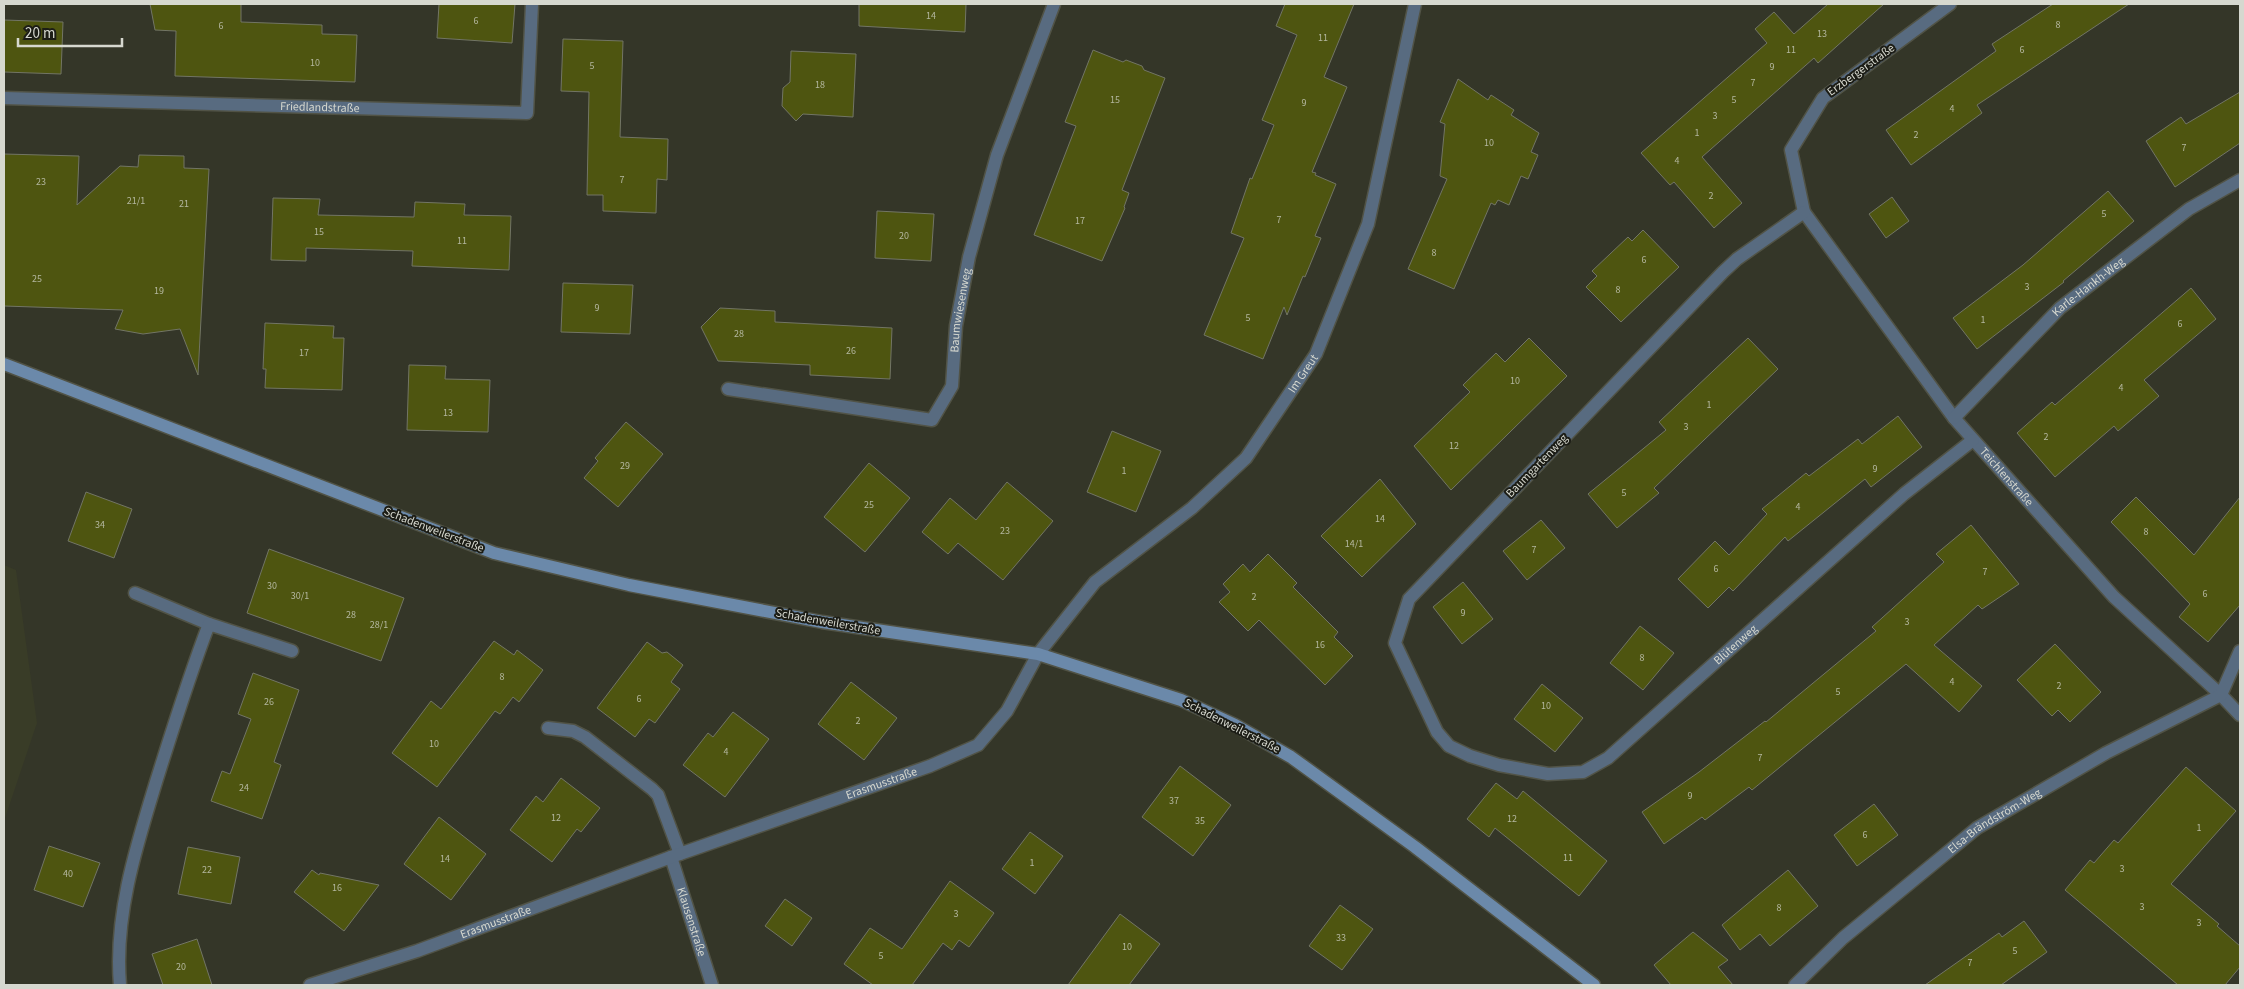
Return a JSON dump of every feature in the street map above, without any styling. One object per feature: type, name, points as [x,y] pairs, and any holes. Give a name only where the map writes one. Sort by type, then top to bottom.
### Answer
[{"type":"street","name":"Friedlandstraße","points":[[4,98],[526,113],[532,4]]},
{"type":"street","name":"Baumwiesenweg","points":[[728,389],[932,420],[952,386],[956,326],[969,257],[996,155],[1054,4]]},
{"type":"street","name":"Im Greut","points":[[1038,654],[1094,582],[1192,508],[1246,458],[1316,354],[1368,224],[1415,4]]},
{"type":"street","name":"Erzbergerstraße","points":[[1804,212],[1791,150],[1823,98],[1950,4]]},
{"type":"street","name":"Karle-Hankh-Weg","points":[[1954,418],[2060,308],[2189,208],[2240,180]]},
{"type":"street","name":"Teichlenstraße","points":[[1804,212],[1954,418],[1973,440],[2114,597],[2221,695],[2240,716]]},
{"type":"street","name":"Baumgartenweg","points":[[1470,756],[1449,746],[1437,732],[1396,643],[1409,599],[1723,272],[1737,259],[1804,212]]},
{"type":"street","name":"Schadenweilerstraße","points":[[4,364],[494,553],[629,585],[822,622],[1038,654],[1180,700],[1235,725],[1291,757],[1415,847],[1594,985]]},
{"type":"street","name":"Blütenweg","points":[[1470,756],[1499,765],[1548,774],[1583,772],[1608,758],[1904,494],[1973,440]]},
{"type":"street","points":[[136,593],[209,624],[292,651]]},
{"type":"street","points":[[120,985],[118,956],[131,865],[184,691],[209,624]]},
{"type":"street","points":[[2221,695],[2240,651]]},
{"type":"street","name":"Erasmusstraße","points":[[310,985],[417,951],[676,856],[930,766],[978,745],[1007,711],[1038,654]]},
{"type":"street","name":"Elsa-Brändström-Weg","points":[[1794,985],[1843,938],[1977,828],[2106,753],[2221,695]]},
{"type":"street","points":[[548,728],[573,731],[586,737],[652,789],[663,806],[676,856]]},
{"type":"street","name":"Klausenstraße","points":[[676,856],[712,985]]},
{"type":"shaded area","points":[[4,565],[16,570],[37,723],[4,821]]},
{"type":"building","points":[[150,4],[241,4],[241,22],[322,25],[322,34],[357,35],[355,82],[175,76],[176,31],[155,30]]},
{"type":"building","points":[[439,4],[515,4],[512,43],[437,38]]},
{"type":"building","points":[[859,4],[966,4],[965,32],[859,26]]},
{"type":"building","points":[[1285,4],[1354,4],[1324,77],[1347,87],[1312,172],[1336,184],[1315,236],[1321,238],[1305,277],[1303,276],[1287,315],[1284,307],[1263,359],[1204,335],[1244,238],[1231,233],[1250,178],[1252,179],[1274,125],[1262,120],[1297,35],[1276,26]]},
{"type":"building","points":[[1828,4],[1884,4],[1818,63],[1814,58],[1702,157],[1742,203],[1714,228],[1674,182],[1670,185],[1641,153],[1767,43],[1755,29],[1774,12],[1794,34]]},
{"type":"building","points":[[2053,4],[2129,4],[1977,105],[1982,113],[1911,165],[1886,130],[1996,51],[1992,44]]},
{"type":"building","points":[[4,20],[63,22],[61,74],[4,72]]},
{"type":"building","points":[[563,39],[623,41],[620,137],[668,139],[667,180],[657,179],[656,213],[603,211],[603,195],[587,195],[589,92],[561,91]]},
{"type":"building","points":[[1093,50],[1123,62],[1126,60],[1142,66],[1144,70],[1165,78],[1122,190],[1129,193],[1125,208],[1102,261],[1034,235],[1076,126],[1065,122]]},
{"type":"building","points":[[791,51],[856,54],[853,117],[803,114],[796,121],[782,106],[783,88],[790,82]]},
{"type":"building","points":[[1458,79],[1488,100],[1491,95],[1514,110],[1511,115],[1539,133],[1531,152],[1538,155],[1528,179],[1521,176],[1509,205],[1498,200],[1495,205],[1491,203],[1454,289],[1408,269],[1447,179],[1440,176],[1445,124],[1440,122]]},
{"type":"building","points":[[2240,92],[2240,143],[2175,187],[2146,141],[2181,117],[2186,124]]},
{"type":"building","points":[[4,154],[79,156],[77,205],[120,166],[138,167],[139,155],[184,156],[184,168],[209,169],[198,375],[180,329],[143,334],[115,329],[123,310],[4,306]]},
{"type":"building","points":[[2108,191],[2134,221],[2064,282],[1977,349],[1953,318],[2023,265]]},
{"type":"building","points":[[1892,197],[1909,221],[1886,238],[1869,214]]},
{"type":"building","points":[[273,198],[320,199],[318,215],[414,217],[415,202],[465,204],[464,215],[511,216],[509,270],[412,266],[413,251],[306,248],[306,261],[271,260]]},
{"type":"building","points":[[877,211],[934,214],[931,261],[875,258]]},
{"type":"building","points":[[1643,230],[1679,267],[1621,322],[1586,287],[1597,276],[1592,271],[1628,237],[1632,241]]},
{"type":"building","points":[[563,283],[633,285],[630,334],[561,332]]},
{"type":"building","points":[[2191,288],[2216,319],[2144,380],[2159,396],[2118,431],[2114,426],[2055,477],[2017,433],[2052,402],[2055,405]]},
{"type":"building","points":[[720,308],[775,311],[775,322],[892,328],[890,379],[810,375],[810,365],[718,361],[701,327]]},
{"type":"building","points":[[265,323],[334,326],[333,338],[344,338],[342,390],[265,388],[266,369],[263,369]]},
{"type":"building","points":[[1529,338],[1567,376],[1451,490],[1414,446],[1470,392],[1463,385],[1496,353],[1505,362]]},
{"type":"building","points":[[1748,338],[1778,369],[1654,488],[1659,493],[1617,528],[1588,494],[1666,430],[1659,422]]},
{"type":"building","points":[[409,365],[446,366],[445,379],[490,380],[488,432],[407,430]]},
{"type":"building","points":[[1898,416],[1922,447],[1871,487],[1865,479],[1788,541],[1785,537],[1733,591],[1729,587],[1708,608],[1678,579],[1715,541],[1729,555],[1767,514],[1762,509],[1806,473],[1809,476],[1858,439],[1862,444]]},
{"type":"building","points":[[626,422],[663,454],[618,507],[584,478],[598,461],[595,458]]},
{"type":"building","points":[[1112,431],[1161,451],[1136,512],[1087,492]]},
{"type":"building","points":[[869,463],[910,498],[865,552],[824,517]]},
{"type":"building","points":[[1380,479],[1416,524],[1362,577],[1321,536]]},
{"type":"building","points":[[1007,482],[1053,521],[1003,580],[958,543],[948,554],[922,532],[950,498],[976,520]]},
{"type":"building","points":[[86,492],[132,509],[114,558],[68,541]]},
{"type":"building","points":[[2136,497],[2194,555],[2240,497],[2240,605],[2208,642],[2179,617],[2190,604],[2111,522]]},
{"type":"building","points":[[1541,520],[1565,548],[1527,580],[1503,551]]},
{"type":"building","points":[[1971,525],[2019,584],[1982,609],[1978,605],[1934,645],[1982,686],[1959,712],[1906,664],[1752,790],[1749,787],[1705,820],[1702,817],[1664,844],[1642,812],[1766,722],[1876,631],[1872,627],[1944,562],[1936,554]]},
{"type":"building","points":[[269,549],[404,598],[381,661],[247,613]]},
{"type":"building","points":[[1268,554],[1297,583],[1293,587],[1338,632],[1334,637],[1353,656],[1325,685],[1259,620],[1248,631],[1219,602],[1230,592],[1223,584],[1243,564],[1250,572]]},
{"type":"building","points":[[1463,582],[1493,619],[1462,644],[1433,607]]},
{"type":"building","points":[[1640,626],[1674,653],[1643,690],[1610,663]]},
{"type":"building","points":[[494,641],[514,655],[517,650],[543,670],[519,702],[513,697],[500,714],[495,711],[437,787],[392,753],[431,701],[441,709]]},
{"type":"building","points":[[647,642],[662,653],[667,652],[683,665],[671,682],[680,689],[655,723],[649,719],[635,737],[597,708]]},
{"type":"building","points":[[2055,644],[2101,692],[2070,722],[2058,710],[2052,716],[2017,680]]},
{"type":"building","points":[[253,673],[299,690],[274,762],[281,765],[262,819],[211,801],[222,771],[230,774],[251,719],[238,714]]},
{"type":"building","points":[[851,682],[897,718],[864,760],[818,724]]},
{"type":"building","points":[[1542,684],[1583,718],[1555,752],[1514,719]]},
{"type":"building","points":[[733,712],[769,739],[725,797],[683,765],[708,733],[713,737]]},
{"type":"building","points":[[1180,766],[1231,805],[1193,856],[1142,817]]},
{"type":"building","points":[[2186,767],[2236,811],[2171,884],[2219,924],[2217,926],[2240,946],[2240,967],[2225,985],[2178,985],[2065,890],[2090,860],[2094,863],[2114,840],[2118,843]]},
{"type":"building","points":[[561,778],[600,808],[581,832],[577,829],[552,862],[510,830],[536,796],[543,802]]},
{"type":"building","points":[[1496,783],[1517,799],[1523,791],[1607,861],[1579,896],[1495,828],[1489,837],[1467,819]]},
{"type":"building","points":[[1874,804],[1898,835],[1857,866],[1834,835]]},
{"type":"building","points":[[439,817],[486,854],[451,900],[404,864]]},
{"type":"building","points":[[1030,832],[1063,856],[1035,894],[1002,869]]},
{"type":"building","points":[[49,846],[100,863],[83,907],[34,890]]},
{"type":"building","points":[[188,847],[240,857],[231,904],[178,894]]},
{"type":"building","points":[[312,870],[319,875],[320,873],[379,885],[344,931],[294,892]]},
{"type":"building","points":[[1788,870],[1818,906],[1770,946],[1760,934],[1740,950],[1722,925]]},
{"type":"building","points":[[950,881],[994,913],[969,947],[959,940],[952,950],[943,943],[912,985],[873,985],[844,964],[870,928],[902,949]]},
{"type":"building","points":[[785,899],[812,918],[792,946],[765,926]]},
{"type":"building","points":[[1340,905],[1373,929],[1342,970],[1309,946]]},
{"type":"building","points":[[1120,914],[1160,944],[1129,985],[1068,985]]},
{"type":"building","points":[[2024,921],[2047,952],[2001,985],[1925,985],[1999,933],[2002,937]]},
{"type":"building","points":[[1693,932],[1728,960],[1718,967],[1733,985],[1671,985],[1654,965]]},
{"type":"building","points":[[197,939],[212,985],[163,985],[152,954]]}]
